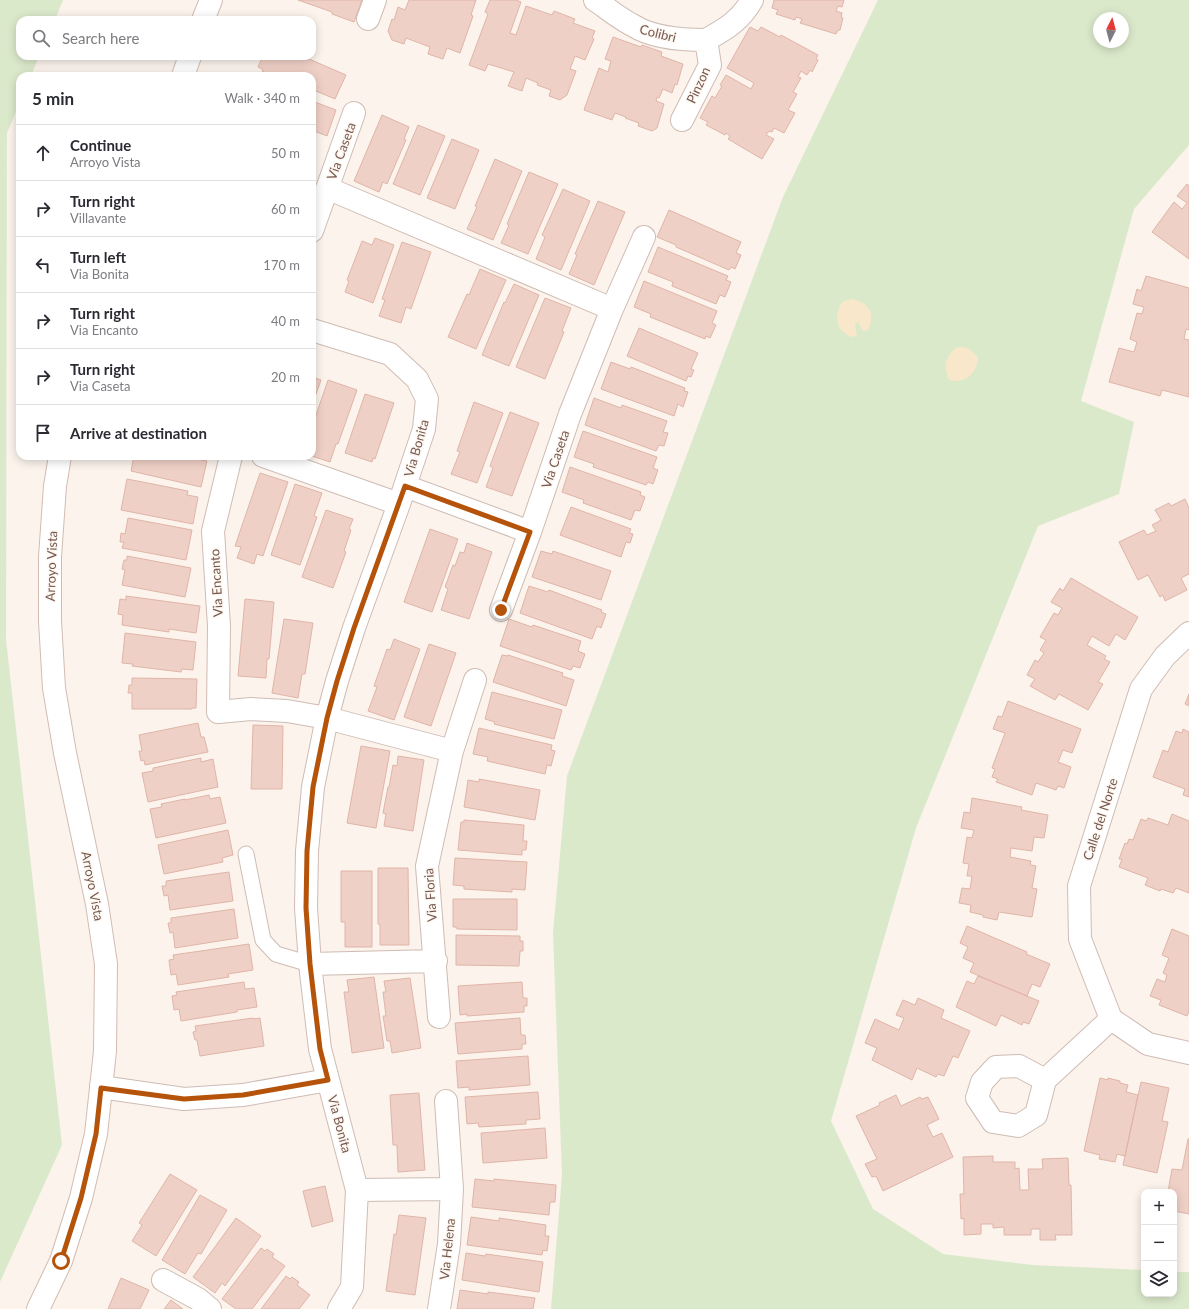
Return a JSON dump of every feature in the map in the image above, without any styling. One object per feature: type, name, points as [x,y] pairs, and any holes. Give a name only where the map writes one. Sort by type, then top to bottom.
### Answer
[{"type":"street","points":[[205,16],[211,0]]},
{"type":"street","name":"Colibri","points":[[596,0],[634,27],[663,36],[687,40],[706,40]]},
{"type":"street","points":[[706,40],[727,28],[746,10],[752,0]]},
{"type":"street","name":"Pinzon","points":[[682,120],[710,65],[706,40]]},
{"type":"street","points":[[184,72],[189,60]]},
{"type":"street","name":"Via Caseta","points":[[316,220],[354,113]]},
{"type":"street","name":"Via Caseta","points":[[327,188],[612,309]]},
{"type":"street","name":"Via Caseta","points":[[501,610],[530,532],[570,414],[612,309],[644,237]]},
{"type":"street","name":"Via Bonita","points":[[316,331],[390,354],[417,380],[427,399],[424,429],[354,628],[337,681],[327,718],[313,787],[307,851],[306,908],[310,964],[320,1049],[357,1190],[352,1287],[339,1309]]},
{"type":"street","name":"Arroyo Vista","points":[[38,1309],[61,1261],[81,1198],[96,1134],[105,1050],[106,964],[97,904],[65,753],[53,680],[50,621],[50,557],[55,486],[59,460]]},
{"type":"street","name":"Via Encanto","points":[[230,460],[213,530],[219,626],[218,712],[251,709],[287,711],[327,718]]},
{"type":"street","points":[[277,460],[530,532]]},
{"type":"street","name":"Calle del Norte","points":[[1111,1019],[1080,939],[1079,886],[1142,689],[1164,656],[1189,633]]},
{"type":"street","name":"Via Floria","points":[[439,1017],[436,961],[427,866],[452,751],[475,680]]},
{"type":"street","points":[[327,718],[452,751]]},
{"type":"street","points":[[310,964],[436,961]]},
{"type":"street","points":[[1045,1080],[1111,1019],[1148,1044],[1189,1053]]},
{"type":"street","points":[[101,1088],[184,1099],[243,1095],[328,1080]]},
{"type":"street","name":"Via Helena","points":[[439,1309],[449,1244],[452,1189],[446,1101]]},
{"type":"street","points":[[357,1190],[452,1189]]},
{"type":"street","points":[[163,1280],[198,1299],[210,1309]]},
{"type":"lane","points":[[246,854],[263,940],[276,954],[310,964]]},
{"type":"green space","points":[[0,0],[63,0],[57,16],[16,16],[16,60],[37,60],[33,72],[16,72],[16,112],[7,133],[6,639],[62,1145],[0,1282]]},
{"type":"green space","points":[[878,0],[1189,0],[1189,145],[1134,209],[1081,401],[1134,422],[1119,494],[1038,526],[916,828],[831,1121],[873,1209],[943,1254],[1033,1265],[1141,1270],[1141,1297],[1177,1297],[1177,1272],[1189,1272],[1189,1309],[551,1309],[562,1175],[553,933],[567,776],[783,197]]},
{"type":"sand","points":[[851,299],[857,300],[866,306],[871,314],[868,330],[862,330],[858,322],[855,324],[857,336],[852,337],[842,331],[839,327],[837,318],[839,307],[842,302]]},
{"type":"sand","points":[[958,347],[967,348],[972,351],[978,358],[977,364],[972,373],[965,379],[955,381],[949,380],[946,370],[946,361],[950,354]]},
{"type":"building","points":[[298,0],[362,0],[354,22],[332,14],[332,12]]},
{"type":"building","points":[[409,0],[476,0],[471,15],[473,16],[460,53],[447,48],[443,59],[428,54],[430,47],[406,38],[404,44],[392,40],[388,31],[392,19],[394,20],[398,7],[405,10]]},
{"type":"building","points":[[490,0],[516,0],[521,2],[510,33],[516,35],[526,6],[552,15],[554,11],[575,19],[573,23],[595,31],[592,38],[594,39],[585,60],[575,56],[570,69],[576,71],[567,95],[560,100],[549,96],[551,90],[537,85],[538,83],[526,78],[522,91],[508,86],[514,72],[488,64],[485,71],[469,65],[488,14],[485,12]]},
{"type":"building","points":[[774,0],[844,0],[842,7],[838,6],[836,11],[842,13],[841,17],[843,18],[840,30],[838,30],[836,34],[800,23],[802,19],[796,17],[795,20],[776,14],[778,10],[772,8]]},
{"type":"building","points":[[750,27],[758,31],[761,27],[780,37],[781,35],[818,55],[816,59],[818,60],[812,72],[810,70],[807,75],[801,71],[798,77],[801,78],[793,92],[797,94],[788,110],[795,113],[784,133],[774,128],[772,132],[769,131],[766,135],[774,139],[762,159],[728,139],[730,136],[726,133],[725,135],[706,125],[708,122],[700,118],[712,96],[715,98],[726,75],[751,89],[754,83],[727,68]]},
{"type":"building","points":[[613,37],[641,47],[642,45],[662,52],[661,56],[683,64],[677,85],[675,84],[672,93],[663,89],[659,98],[657,97],[656,101],[664,104],[657,128],[652,131],[638,126],[639,123],[615,113],[612,120],[584,110],[599,68],[608,72],[611,61],[605,59]]},
{"type":"building","points":[[261,60],[311,60],[346,75],[335,99],[316,91],[316,72],[264,72],[262,71],[263,69],[258,67]]},
{"type":"building","points":[[316,102],[336,110],[327,136],[316,132]]},
{"type":"building","points":[[382,115],[409,127],[404,139],[406,140],[387,184],[383,182],[379,192],[354,181]]},
{"type":"building","points":[[418,125],[445,136],[420,195],[393,184]]},
{"type":"building","points":[[452,139],[479,150],[455,209],[427,198]]},
{"type":"building","points":[[495,159],[522,171],[493,240],[467,229]]},
{"type":"building","points":[[529,172],[558,184],[528,254],[501,243],[509,225],[507,224]]},
{"type":"building","points":[[1187,184],[1189,186],[1189,259],[1152,232],[1174,202],[1182,209],[1187,203],[1177,196]]},
{"type":"building","points":[[563,189],[590,201],[561,270],[536,259],[545,237],[542,235]]},
{"type":"building","points":[[598,201],[625,212],[594,285],[569,274],[577,255],[575,254]]},
{"type":"building","points":[[669,210],[741,242],[736,253],[741,255],[735,269],[731,267],[729,270],[657,237]]},
{"type":"building","points":[[375,238],[394,245],[373,303],[345,292],[349,281],[347,280],[362,241],[372,245]]},
{"type":"building","points":[[402,242],[431,252],[411,309],[406,307],[401,323],[379,316],[385,300],[382,299]]},
{"type":"building","points":[[658,247],[728,276],[726,280],[731,282],[725,297],[720,295],[716,304],[672,286],[673,282],[648,272]]},
{"type":"building","points":[[480,269],[506,280],[476,349],[448,337]]},
{"type":"building","points":[[1146,276],[1189,288],[1189,330],[1186,329],[1184,339],[1189,340],[1189,397],[1162,390],[1160,396],[1109,382],[1119,348],[1134,352],[1137,342],[1130,339],[1137,313],[1142,314],[1144,307],[1133,304],[1137,289],[1141,291]]},
{"type":"building","points":[[644,281],[717,311],[712,323],[716,325],[710,338],[706,336],[705,339],[650,317],[651,314],[634,307]]},
{"type":"building","points":[[514,284],[539,295],[509,366],[482,355],[504,302],[505,303]]},
{"type":"building","points":[[545,298],[571,308],[562,331],[564,332],[545,379],[516,367]]},
{"type":"building","points":[[639,328],[698,353],[691,369],[694,370],[691,377],[688,376],[686,381],[627,356]]},
{"type":"building","points":[[611,362],[630,369],[631,367],[685,388],[684,391],[688,392],[683,407],[678,404],[674,416],[601,389]]},
{"type":"building","points":[[316,378],[321,380],[316,394]]},
{"type":"building","points":[[328,380],[357,390],[330,462],[316,457],[316,415]]},
{"type":"building","points":[[365,394],[394,403],[375,459],[373,458],[372,462],[345,453]]},
{"type":"building","points":[[594,398],[621,408],[622,405],[667,421],[663,432],[668,433],[664,446],[659,445],[656,451],[585,425]]},
{"type":"building","points":[[474,402],[503,413],[477,483],[451,474],[460,452],[457,451]]},
{"type":"building","points":[[510,412],[539,423],[512,496],[486,487],[493,468],[490,466]]},
{"type":"building","points":[[583,431],[657,457],[653,468],[658,470],[653,484],[648,482],[646,485],[593,467],[594,464],[574,457]]},
{"type":"building","points":[[133,460],[207,461],[201,487],[131,471]]},
{"type":"building","points":[[570,467],[641,492],[640,495],[645,497],[640,511],[635,510],[631,520],[583,503],[584,500],[562,492]]},
{"type":"building","points":[[260,473],[288,482],[263,556],[257,554],[254,564],[237,558],[241,547],[235,546]]},
{"type":"building","points":[[127,479],[188,491],[187,495],[198,497],[193,524],[121,510]]},
{"type":"building","points":[[295,484],[322,493],[314,516],[317,517],[300,565],[271,555]]},
{"type":"building","points":[[1185,499],[1189,508],[1189,574],[1181,578],[1187,590],[1165,601],[1163,595],[1160,597],[1148,575],[1138,580],[1119,542],[1144,530],[1147,535],[1156,531],[1152,525],[1161,520],[1155,510],[1169,503],[1171,506]]},
{"type":"building","points":[[571,507],[631,529],[629,533],[633,534],[630,543],[626,542],[621,557],[560,535]]},
{"type":"building","points":[[326,510],[353,519],[344,551],[346,552],[333,588],[302,577]]},
{"type":"building","points":[[128,518],[192,530],[186,560],[122,548],[124,542],[120,542],[121,533],[125,534]]},
{"type":"building","points":[[430,529],[458,539],[432,612],[404,602]]},
{"type":"building","points":[[467,543],[492,552],[469,619],[441,610],[448,589],[445,587],[453,565],[455,566],[460,552],[464,553]]},
{"type":"building","points":[[541,551],[552,554],[553,551],[611,571],[601,600],[532,577]]},
{"type":"building","points":[[127,556],[191,568],[185,597],[122,585],[125,570],[122,569],[124,560],[127,560]]},
{"type":"building","points":[[1071,578],[1138,617],[1125,640],[1116,634],[1109,646],[1092,636],[1087,645],[1106,656],[1104,659],[1110,662],[1098,682],[1103,684],[1088,710],[1059,694],[1055,700],[1030,686],[1035,679],[1027,675],[1035,660],[1038,662],[1044,653],[1040,650],[1046,640],[1040,637],[1054,613],[1058,615],[1062,608],[1051,602],[1060,588],[1063,591]]},
{"type":"building","points":[[529,586],[548,592],[549,590],[602,610],[601,612],[606,614],[601,628],[597,626],[592,639],[520,613]]},
{"type":"building","points":[[126,596],[200,606],[196,633],[169,629],[169,632],[122,625],[123,615],[118,614],[120,599],[126,600]]},
{"type":"building","points":[[245,599],[274,602],[266,678],[238,676]]},
{"type":"building","points":[[284,619],[313,623],[305,674],[302,674],[298,698],[272,693]]},
{"type":"building","points":[[509,619],[532,627],[533,625],[581,641],[578,651],[585,654],[580,668],[573,666],[571,670],[500,646]]},
{"type":"building","points":[[125,633],[196,642],[193,670],[182,669],[181,672],[132,666],[133,664],[122,663]]},
{"type":"building","points":[[394,639],[420,649],[394,720],[368,711],[377,687],[374,686],[387,649],[390,650]]},
{"type":"building","points":[[429,644],[456,653],[431,726],[404,717]]},
{"type":"building","points":[[502,655],[508,655],[563,673],[562,676],[574,680],[566,706],[493,682]]},
{"type":"building","points":[[132,678],[197,679],[196,708],[132,709],[132,693],[128,693],[129,685],[132,685]]},
{"type":"building","points":[[492,692],[562,710],[554,739],[494,724],[495,722],[485,719]]},
{"type":"building","points":[[1189,694],[1189,706],[1185,704]]},
{"type":"building","points":[[1008,701],[1081,729],[1072,753],[1063,750],[1058,762],[1071,767],[1064,788],[1058,786],[1056,790],[1036,783],[1032,795],[996,782],[998,779],[992,777],[995,769],[992,768],[1005,733],[993,729],[998,716],[1002,717]]},
{"type":"building","points":[[198,723],[201,737],[204,737],[208,752],[145,765],[144,760],[141,761],[139,751],[142,751],[139,735]]},
{"type":"building","points":[[253,725],[283,726],[282,789],[251,789]]},
{"type":"building","points":[[479,728],[552,745],[551,750],[555,751],[551,766],[547,765],[545,774],[487,761],[488,757],[473,754]]},
{"type":"building","points":[[1183,729],[1189,732],[1189,797],[1183,795],[1185,789],[1153,777],[1163,750],[1168,752],[1176,731],[1182,733]]},
{"type":"building","points":[[361,746],[390,751],[376,828],[347,823]]},
{"type":"building","points":[[398,756],[424,760],[413,831],[384,826],[386,814],[383,813],[388,787],[393,765],[397,766]]},
{"type":"building","points":[[201,758],[201,762],[213,759],[218,787],[148,802],[142,773],[153,771],[153,768]]},
{"type":"building","points":[[479,779],[540,790],[535,820],[464,807],[468,780],[479,782]]},
{"type":"building","points":[[209,795],[210,799],[220,797],[226,823],[156,838],[150,809],[162,807],[161,804]]},
{"type":"building","points":[[972,798],[1022,807],[1021,810],[1048,815],[1044,838],[1034,837],[1032,851],[1011,848],[1010,857],[1031,861],[1030,865],[1036,866],[1032,888],[1037,889],[1032,917],[999,912],[997,920],[970,912],[971,905],[959,903],[962,888],[970,889],[972,876],[967,876],[969,864],[963,863],[967,837],[972,838],[974,830],[961,828],[964,812],[970,813]]},
{"type":"building","points":[[1172,814],[1189,821],[1189,893],[1176,888],[1173,893],[1161,889],[1160,891],[1145,885],[1148,878],[1119,867],[1122,859],[1119,859],[1125,843],[1127,844],[1129,839],[1133,840],[1141,819],[1146,821],[1148,818],[1168,825]]},
{"type":"building","points":[[464,820],[524,825],[523,841],[527,841],[526,850],[522,850],[522,855],[458,850],[461,822],[464,822]]},
{"type":"building","points":[[228,830],[233,855],[222,858],[223,862],[164,874],[158,845]]},
{"type":"building","points":[[455,858],[527,862],[525,890],[512,889],[512,892],[464,889],[464,886],[453,885]]},
{"type":"building","points":[[378,868],[408,868],[409,945],[380,945],[380,925],[378,924]]},
{"type":"building","points":[[341,871],[372,871],[372,947],[345,947],[345,922],[341,922]]},
{"type":"building","points":[[229,872],[233,901],[170,910],[168,895],[164,896],[162,886],[166,886],[166,881]]},
{"type":"building","points":[[453,899],[517,899],[517,930],[457,929],[456,927],[453,927]]},
{"type":"building","points":[[234,909],[238,938],[175,948],[173,932],[170,933],[168,923],[171,923],[171,918]]},
{"type":"building","points":[[967,926],[1027,952],[1026,954],[1050,964],[1040,987],[1032,984],[1027,996],[970,972],[974,963],[963,958],[968,947],[960,943]]},
{"type":"building","points":[[1172,929],[1189,936],[1189,1011],[1187,1016],[1159,1005],[1161,1000],[1150,996],[1157,979],[1165,982],[1167,975],[1163,973],[1169,958],[1162,955]]},
{"type":"building","points":[[456,935],[520,936],[520,941],[523,941],[523,951],[520,951],[519,966],[456,965]]},
{"type":"building","points":[[249,944],[253,970],[228,974],[229,977],[178,985],[176,974],[171,975],[169,960],[174,959],[173,955]]},
{"type":"building","points":[[978,976],[1039,1001],[1029,1024],[1023,1022],[1022,1025],[1001,1015],[996,1026],[956,1007],[967,981],[974,984]]},
{"type":"building","points":[[374,977],[384,1048],[352,1053],[344,992],[349,992],[347,980]]},
{"type":"building","points":[[410,978],[421,1048],[392,1053],[390,1041],[387,1041],[383,1016],[386,1016],[383,992],[386,992],[384,981]]},
{"type":"building","points":[[244,982],[245,989],[254,988],[257,1007],[237,1010],[237,1012],[181,1021],[179,1009],[174,1010],[172,996],[177,995],[176,992]]},
{"type":"building","points":[[522,982],[523,998],[527,998],[527,1006],[524,1006],[524,1012],[467,1016],[467,1014],[460,1015],[458,986]]},
{"type":"building","points":[[918,998],[944,1010],[941,1018],[970,1031],[958,1058],[953,1056],[944,1076],[938,1074],[936,1077],[917,1068],[912,1080],[872,1060],[877,1048],[865,1043],[875,1019],[899,1030],[904,1018],[896,1015],[903,1000],[915,1005]]},
{"type":"building","points":[[260,1018],[264,1046],[200,1056],[197,1040],[195,1040],[193,1032],[196,1031],[195,1026]]},
{"type":"building","points":[[520,1018],[521,1035],[525,1035],[526,1044],[522,1044],[522,1049],[458,1054],[455,1023]]},
{"type":"building","points":[[528,1056],[530,1085],[469,1090],[469,1087],[458,1088],[456,1061]]},
{"type":"building","points":[[1100,1078],[1120,1081],[1120,1083],[1128,1085],[1126,1092],[1138,1095],[1125,1156],[1117,1154],[1115,1162],[1099,1159],[1100,1155],[1084,1151]]},
{"type":"building","points":[[1141,1082],[1169,1088],[1162,1121],[1168,1122],[1157,1173],[1123,1165]]},
{"type":"building","points":[[538,1092],[540,1119],[526,1120],[526,1124],[479,1127],[478,1123],[467,1124],[465,1097]]},
{"type":"building","points":[[419,1093],[425,1170],[398,1172],[397,1145],[393,1145],[390,1095]]},
{"type":"building","points":[[896,1095],[901,1106],[920,1097],[922,1099],[928,1097],[939,1119],[927,1125],[933,1137],[942,1133],[953,1157],[883,1191],[876,1176],[872,1177],[865,1164],[877,1159],[856,1116],[880,1105],[879,1103]]},
{"type":"building","points":[[545,1128],[547,1158],[483,1163],[481,1133]]},
{"type":"building","points":[[1189,1139],[1189,1214],[1177,1212],[1177,1189],[1169,1189],[1172,1169],[1182,1170]]},
{"type":"building","points":[[993,1156],[993,1162],[1015,1162],[1015,1169],[1019,1168],[1020,1190],[1029,1190],[1028,1169],[1043,1169],[1042,1159],[1068,1158],[1069,1185],[1071,1185],[1072,1235],[1055,1235],[1056,1240],[1040,1240],[1040,1229],[1031,1229],[1031,1235],[1004,1235],[1004,1227],[993,1228],[993,1224],[981,1224],[981,1234],[964,1235],[964,1218],[961,1219],[960,1194],[964,1194],[963,1157]]},
{"type":"building","points":[[170,1174],[197,1190],[156,1256],[132,1241],[142,1225],[139,1223]]},
{"type":"building","points":[[475,1179],[494,1181],[494,1179],[556,1185],[555,1202],[550,1202],[549,1215],[472,1207]]},
{"type":"building","points":[[325,1186],[333,1221],[312,1227],[303,1191]]},
{"type":"building","points":[[200,1195],[227,1210],[201,1254],[198,1253],[185,1274],[162,1260]]},
{"type":"building","points":[[399,1215],[426,1218],[415,1295],[386,1291],[394,1234],[396,1235]]},
{"type":"building","points":[[471,1217],[499,1221],[499,1218],[546,1225],[545,1236],[549,1236],[547,1251],[543,1250],[542,1255],[467,1245]]},
{"type":"building","points":[[236,1218],[261,1236],[225,1286],[222,1283],[215,1293],[193,1277]]},
{"type":"building","points":[[261,1248],[265,1251],[267,1249],[274,1254],[272,1257],[285,1266],[252,1309],[236,1309],[222,1299]]},
{"type":"building","points":[[466,1253],[485,1256],[486,1254],[543,1262],[539,1292],[462,1280]]},
{"type":"building","points":[[286,1276],[290,1279],[292,1277],[299,1282],[297,1285],[310,1295],[299,1309],[261,1309]]},
{"type":"building","points":[[121,1278],[149,1290],[140,1309],[108,1309]]},
{"type":"building","points":[[460,1290],[535,1298],[533,1309],[457,1309]]},
{"type":"building","points":[[171,1300],[183,1309],[164,1309]]},
{"type":"route","points":[[61,1261],[81,1198],[96,1134],[101,1088],[184,1099],[243,1095],[328,1080],[320,1049],[310,964],[306,908],[307,851],[313,787],[327,718],[337,681],[354,628],[405,486],[530,532],[501,610]]}]
